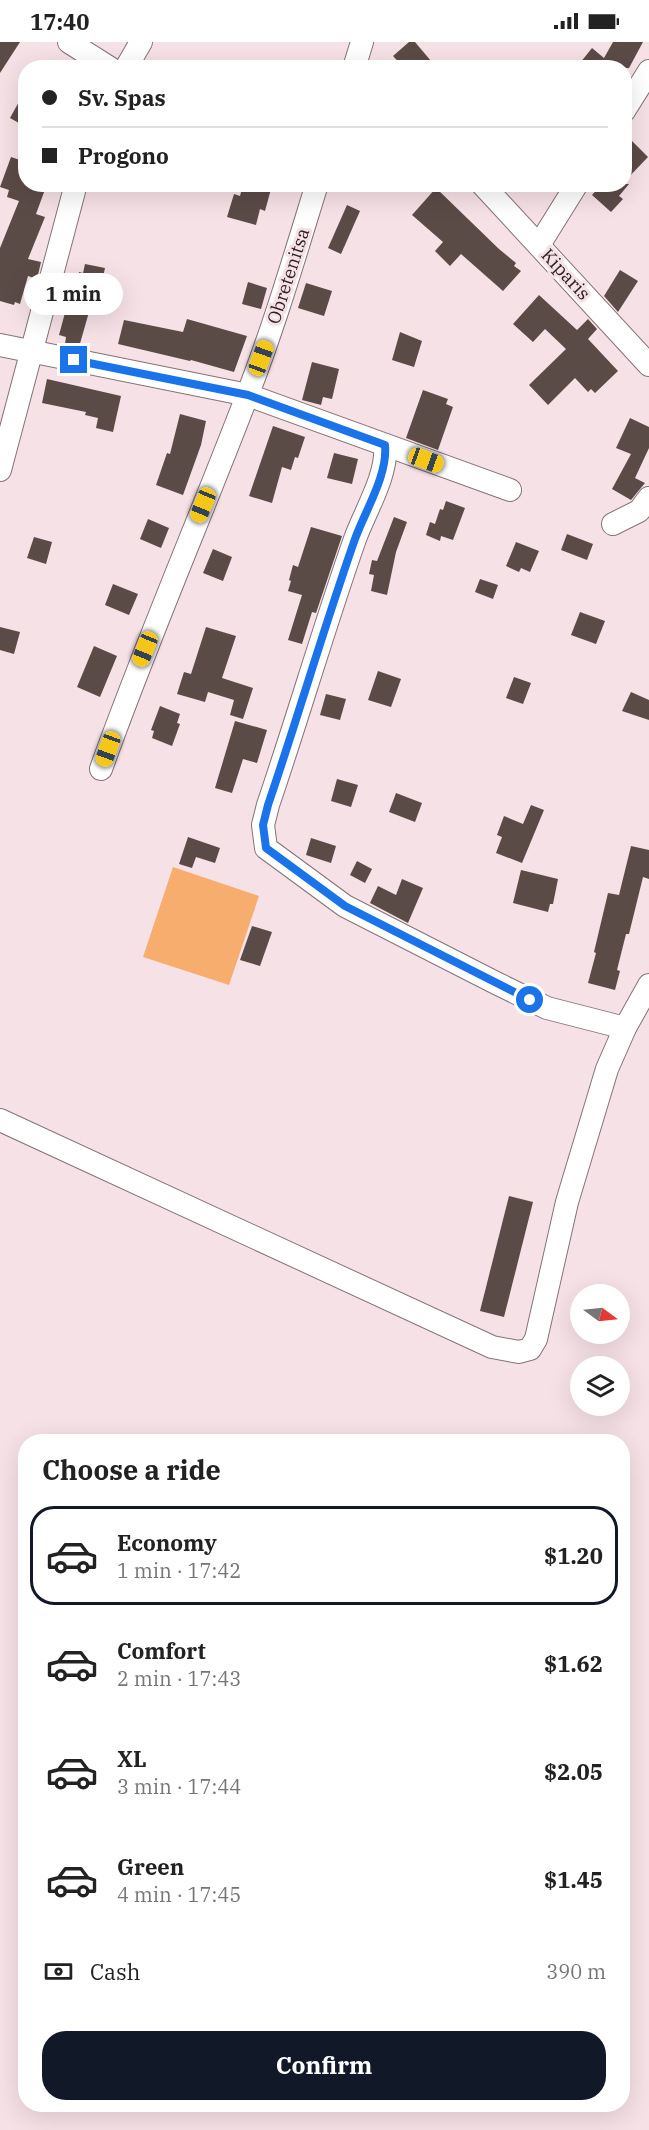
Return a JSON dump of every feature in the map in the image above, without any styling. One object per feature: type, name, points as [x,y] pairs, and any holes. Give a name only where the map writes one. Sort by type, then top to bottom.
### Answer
[{"type":"street","points":[[69,42],[97,60]]},
{"type":"street","points":[[131,60],[141,42]]},
{"type":"street","points":[[632,98],[649,71]]},
{"type":"street","points":[[0,470],[74,192]]},
{"type":"street","name":"Obretenitsa","points":[[100,769],[136,669],[248,395],[275,320],[315,192]]},
{"type":"street","name":"Kiparis","points":[[489,192],[649,365]]},
{"type":"street","points":[[539,245],[572,192]]},
{"type":"street","points":[[0,345],[248,395],[510,490]]},
{"type":"street","points":[[385,445],[386,458],[381,474],[355,539],[268,805],[263,825],[266,848],[345,906],[496,983],[547,1008],[625,1028]]},
{"type":"street","points":[[613,524],[639,511],[649,498]]},
{"type":"street","points":[[0,1120],[492,1347],[519,1352],[530,1349],[536,1339],[567,1202],[607,1069],[625,1028],[649,986]]},
{"type":"shaded area","points":[[173,867],[259,896],[229,985],[143,957]]},
{"type":"building","points":[[0,42],[20,42],[0,73]]},
{"type":"building","points":[[409,42],[415,42],[430,60],[397,60],[393,56]]},
{"type":"building","points":[[613,42],[643,42],[632,62],[632,60],[582,60],[592,48],[604,58]]},
{"type":"building","points":[[18,104],[18,122],[10,118]]},
{"type":"building","points":[[632,141],[648,157],[632,174]]},
{"type":"building","points":[[11,157],[18,159],[18,192],[44,192],[36,214],[45,217],[28,259],[41,262],[37,279],[28,276],[20,304],[15,302],[14,305],[0,301],[0,248],[19,201],[7,197],[9,190],[0,187]]},
{"type":"building","points":[[241,192],[270,192],[265,211],[260,209],[256,225],[227,217],[234,194],[240,196]]},
{"type":"building","points":[[432,192],[440,192],[516,263],[514,266],[521,271],[503,291],[461,254],[450,266],[435,251],[443,242],[412,215]]},
{"type":"building","points":[[595,192],[622,192],[619,196],[623,199],[611,212],[592,195]]},
{"type":"building","points":[[347,205],[360,211],[341,254],[328,248]]},
{"type":"building","points":[[85,264],[105,268],[103,277],[107,278],[103,294],[100,293],[98,299],[93,298],[79,347],[65,344],[66,337],[59,335],[66,309],[71,310],[79,272],[83,273]]},
{"type":"building","points":[[620,270],[638,281],[618,312],[604,296]]},
{"type":"building","points":[[248,282],[267,288],[261,309],[242,304]]},
{"type":"building","points":[[306,283],[332,291],[324,316],[298,308]]},
{"type":"building","points":[[539,295],[577,330],[588,319],[597,329],[588,339],[618,371],[595,393],[591,389],[588,392],[575,378],[548,405],[529,385],[566,349],[545,329],[533,342],[513,324]]},
{"type":"building","points":[[187,319],[247,336],[234,372],[118,344],[124,320],[183,332]]},
{"type":"building","points":[[400,332],[422,341],[414,367],[392,360]]},
{"type":"building","points":[[312,362],[339,369],[332,399],[323,397],[321,405],[302,400]]},
{"type":"building","points":[[47,379],[121,396],[113,432],[96,428],[98,418],[85,415],[86,412],[42,403]]},
{"type":"building","points":[[423,390],[448,399],[446,404],[453,407],[438,450],[406,438]]},
{"type":"building","points":[[180,414],[206,421],[201,445],[183,495],[156,485],[167,453],[170,454]]},
{"type":"building","points":[[630,418],[649,427],[649,448],[635,478],[645,483],[631,500],[612,489],[631,454],[616,448]]},
{"type":"building","points":[[273,426],[305,437],[291,470],[282,467],[272,503],[249,496]]},
{"type":"building","points":[[334,453],[358,459],[352,484],[327,478]]},
{"type":"building","points":[[446,501],[465,508],[453,540],[441,536],[440,541],[426,535],[430,522],[435,524],[440,509],[443,510]]},
{"type":"building","points":[[394,517],[407,522],[396,552],[387,595],[371,591],[374,575],[369,574],[372,560],[377,561]]},
{"type":"building","points":[[148,519],[169,528],[161,548],[140,539]]},
{"type":"building","points":[[311,527],[342,536],[316,613],[312,612],[302,644],[288,640],[302,595],[288,591],[293,565],[298,567]]},
{"type":"building","points":[[567,534],[593,544],[587,560],[561,550]]},
{"type":"building","points":[[34,537],[52,542],[46,564],[27,558]]},
{"type":"building","points":[[516,542],[539,551],[530,572],[521,568],[519,572],[506,566]]},
{"type":"building","points":[[213,549],[232,557],[223,581],[203,573]]},
{"type":"building","points":[[480,579],[498,585],[493,599],[475,592]]},
{"type":"building","points":[[113,584],[138,594],[129,615],[105,605]]},
{"type":"building","points":[[580,612],[605,621],[596,644],[571,635]]},
{"type":"building","points":[[0,627],[20,632],[14,654],[0,650]]},
{"type":"building","points":[[206,627],[236,636],[222,678],[253,688],[243,719],[230,715],[234,700],[208,692],[205,702],[177,694],[184,672],[191,674]]},
{"type":"building","points":[[94,646],[117,656],[100,697],[77,687]]},
{"type":"building","points":[[378,671],[401,679],[391,707],[368,700]]},
{"type":"building","points":[[514,677],[531,683],[523,704],[506,698]]},
{"type":"building","points":[[631,692],[649,700],[649,720],[622,711]]},
{"type":"building","points":[[326,694],[346,699],[340,720],[320,715]]},
{"type":"building","points":[[160,706],[180,714],[177,723],[180,724],[172,746],[152,738],[154,731],[151,730]]},
{"type":"building","points":[[235,721],[267,730],[257,763],[243,759],[232,793],[215,788]]},
{"type":"building","points":[[337,779],[358,785],[351,807],[331,801]]},
{"type":"building","points":[[396,793],[422,803],[415,822],[389,812]]},
{"type":"building","points":[[531,805],[544,810],[522,863],[496,853],[502,837],[497,835],[504,816],[523,824]]},
{"type":"building","points":[[188,837],[220,848],[215,863],[196,857],[192,868],[179,864]]},
{"type":"building","points":[[311,838],[336,846],[331,863],[306,855]]},
{"type":"building","points":[[631,846],[649,850],[649,879],[643,877],[629,934],[626,934],[617,970],[620,971],[615,990],[588,983],[608,893],[619,895]]},
{"type":"building","points":[[357,861],[372,869],[365,883],[350,875]]},
{"type":"building","points":[[521,870],[558,879],[553,904],[550,904],[548,912],[513,903]]},
{"type":"building","points":[[402,879],[423,888],[408,923],[370,903],[378,886],[396,895]]},
{"type":"building","points":[[252,926],[272,932],[260,966],[240,960]]},
{"type":"building","points":[[509,1196],[533,1202],[504,1317],[480,1311]]},
{"type":"route","points":[[74,360],[248,395],[385,445],[386,458],[381,474],[355,539],[268,805],[263,825],[266,848],[345,906],[530,1000]]}]
